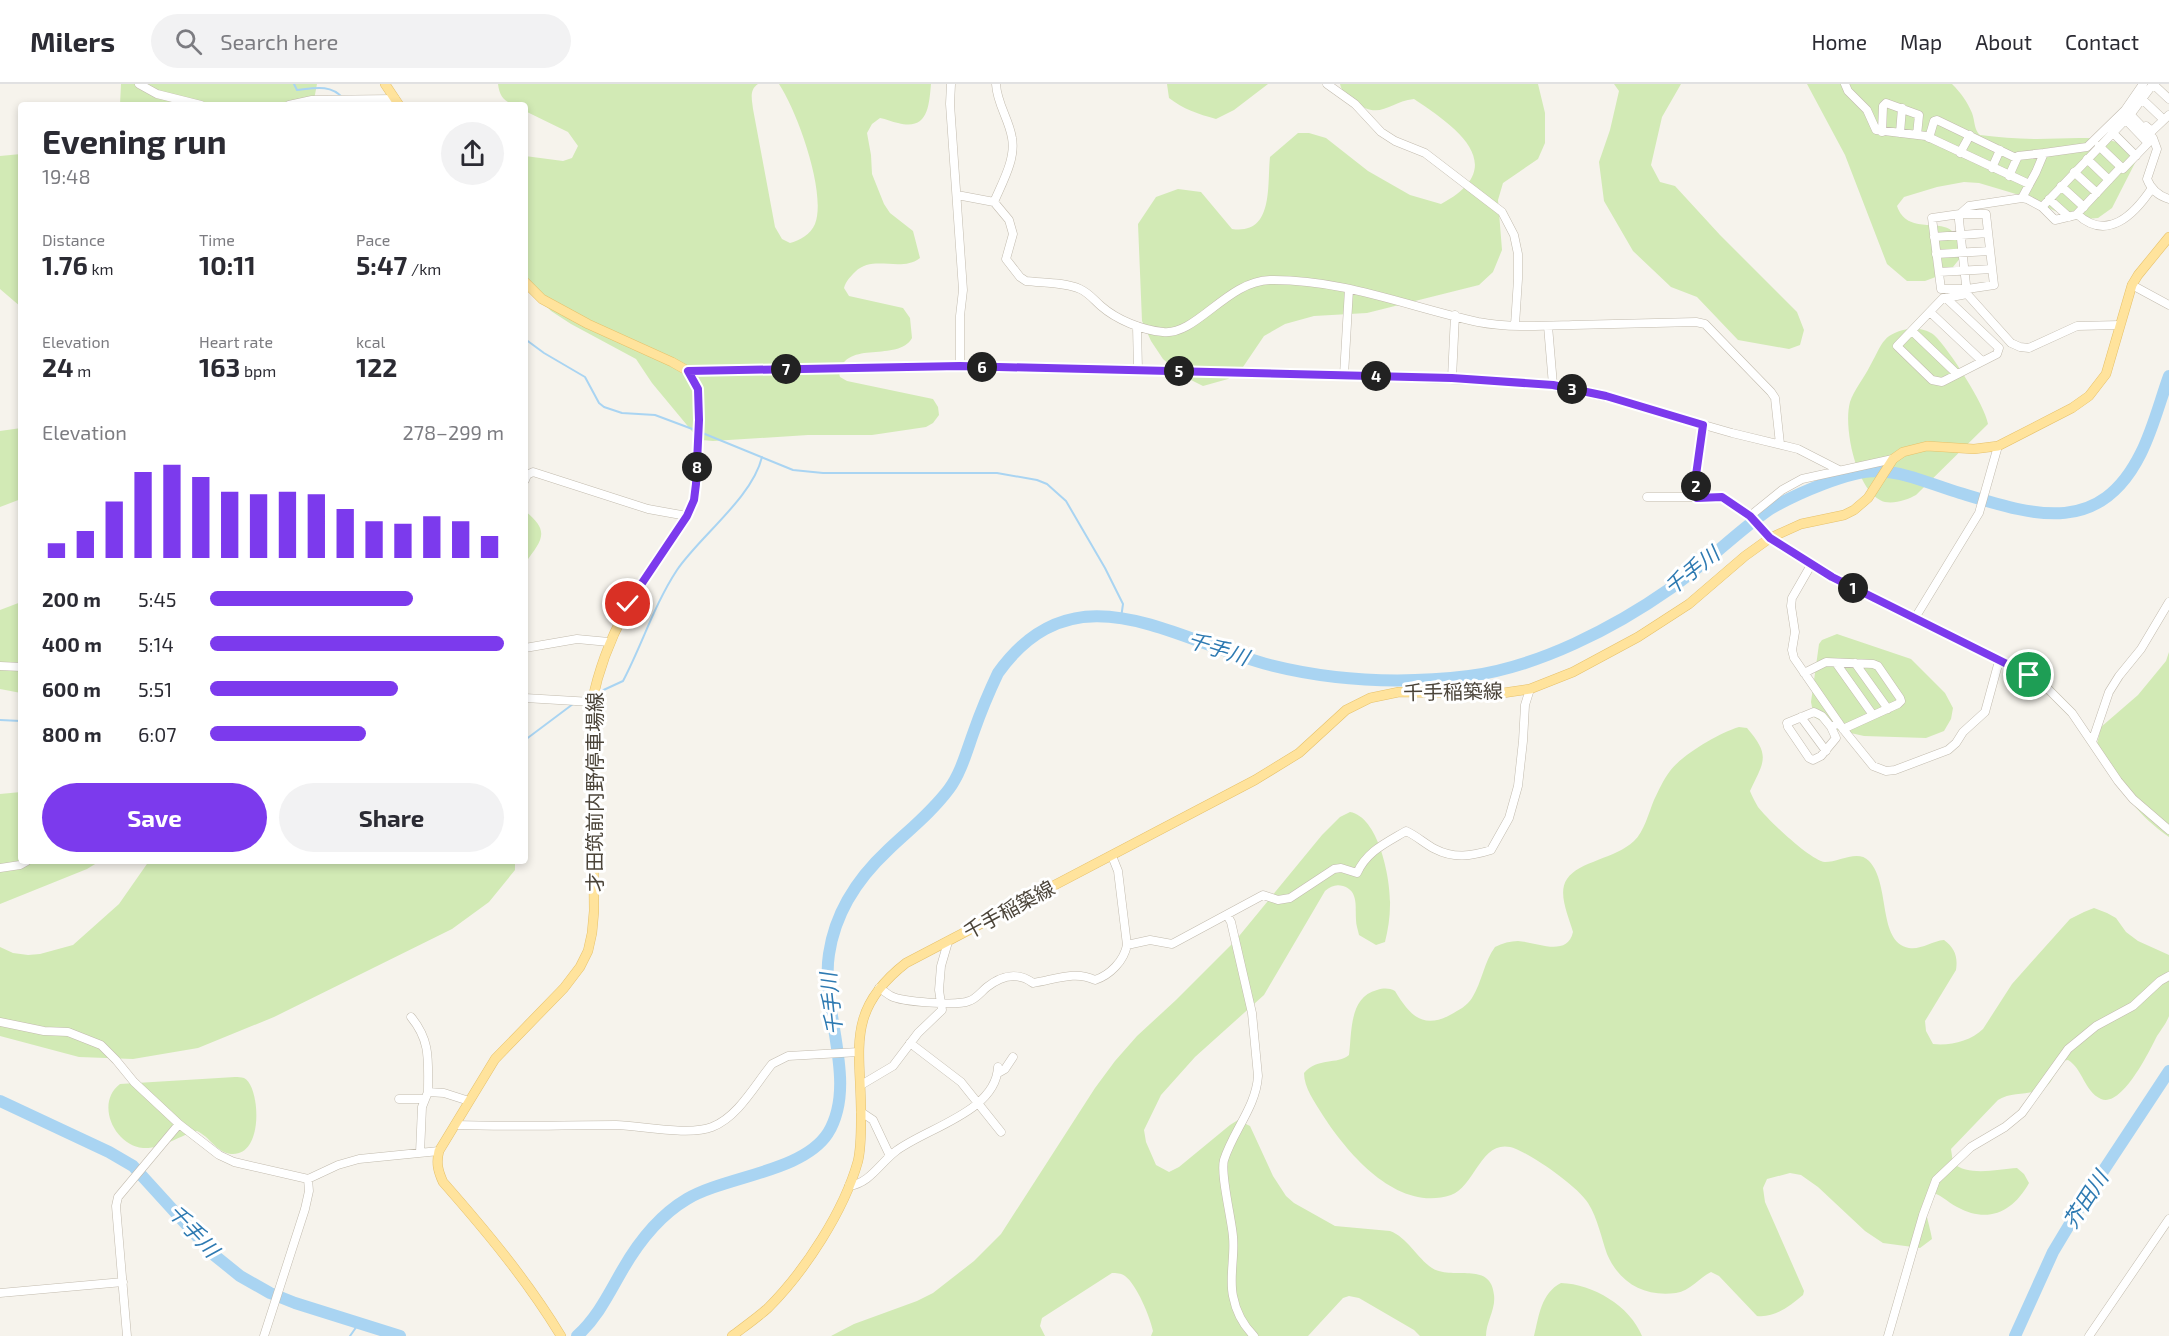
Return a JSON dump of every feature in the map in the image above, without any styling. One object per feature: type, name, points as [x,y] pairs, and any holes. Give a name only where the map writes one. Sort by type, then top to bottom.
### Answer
[{"type":"main road","points":[[385,84],[397,102]]},
{"type":"main road","points":[[1890,463],[1903,452],[1927,446],[1974,449],[1998,446],[2072,408],[2089,396],[2106,374],[2138,275],[2169,237]]},
{"type":"main road","points":[[528,285],[542,299],[588,324],[688,371]]},
{"type":"main road","name":"才田筑前内野停車場線","points":[[439,1150],[495,1059],[564,988],[588,951],[594,911],[592,702],[609,642],[628,604],[687,516],[694,500],[699,420],[698,389],[688,371]]},
{"type":"main road","name":"千手稲築線","points":[[732,1336],[767,1309],[794,1279],[841,1205],[858,1160],[861,1141],[859,1030],[865,1012],[879,988],[906,963],[1255,780],[1299,753],[1346,710],[1370,698],[1399,692],[1496,694],[1530,689],[1573,672],[1638,637],[1689,604],[1768,536],[1801,524],[1844,515],[1854,510],[1873,490],[1890,463]]},
{"type":"main road","points":[[439,1150],[438,1171],[443,1182],[516,1268],[561,1336]]},
{"type":"street","points":[[139,84],[157,94],[189,102]]},
{"type":"street","points":[[951,84],[950,104],[963,290],[960,316],[960,366]]},
{"type":"street","points":[[994,202],[1012,150],[1012,139],[999,103],[996,84]]},
{"type":"street","points":[[1327,84],[1354,104],[1381,132],[1395,141],[1425,153],[1502,212],[1514,235],[1518,254],[1515,326]]},
{"type":"street","points":[[1845,84],[1848,91],[1868,110],[1876,130],[1929,138],[2029,184]]},
{"type":"street","points":[[1929,138],[1934,121],[1937,120],[2016,158],[2087,147],[2128,114],[2143,84]]},
{"type":"street","points":[[2042,207],[2142,99],[2153,84],[2169,99]]},
{"type":"street","points":[[303,102],[351,98],[397,102]]},
{"type":"street","points":[[2128,114],[2152,131],[2166,117],[2142,99]]},
{"type":"street","points":[[1882,132],[1883,105],[1886,103],[1919,116],[1917,135]]},
{"type":"street","points":[[1900,133],[1902,108]]},
{"type":"street","points":[[1960,214],[1969,206],[2027,198],[2042,207],[2052,219],[2073,216],[2148,143],[2128,114]]},
{"type":"street","points":[[2128,114],[2153,138],[2156,144],[2157,149],[2146,175],[2152,188],[2161,196],[2169,199]]},
{"type":"street","points":[[2112,132],[2136,156]]},
{"type":"street","points":[[1960,153],[1970,135]]},
{"type":"street","points":[[2099,146],[2121,167]]},
{"type":"street","points":[[1992,168],[2000,150]]},
{"type":"street","points":[[2022,198],[2044,153]]},
{"type":"street","points":[[2009,176],[2016,158]]},
{"type":"street","points":[[2087,159],[2109,180]]},
{"type":"street","points":[[2074,172],[2097,193]]},
{"type":"street","points":[[2061,186],[2084,207]]},
{"type":"street","points":[[2049,199],[2073,216],[2091,225],[2110,226],[2139,206],[2152,188]]},
{"type":"street","points":[[957,195],[994,202],[1012,226],[1013,234],[1006,259],[1020,278],[1026,281],[1080,288],[1101,306],[1137,326],[1165,333],[1175,331],[1195,321],[1229,294],[1249,284],[1265,280],[1349,289],[1479,322],[1515,326],[1679,322],[1705,324],[1775,398],[1780,444]]},
{"type":"street","points":[[1960,214],[1967,291],[2001,335],[2020,347],[2037,345],[2077,326],[2120,325]]},
{"type":"street","points":[[1946,298],[1999,348],[1997,354],[1942,382],[1932,380],[1897,346],[1946,298],[1994,285],[1986,214],[1960,214],[1932,218],[1941,289],[1967,291]]},
{"type":"street","points":[[1934,237],[1988,232]]},
{"type":"street","points":[[1936,254],[1990,251]]},
{"type":"street","points":[[1939,272],[1992,269]]},
{"type":"street","points":[[2133,285],[2169,305]]},
{"type":"street","points":[[1344,375],[1349,289]]},
{"type":"street","points":[[1930,312],[1982,361]]},
{"type":"street","points":[[1452,378],[1455,315]]},
{"type":"street","points":[[1137,326],[1138,370]]},
{"type":"street","points":[[1548,326],[1553,385]]},
{"type":"street","points":[[1911,331],[1957,374]]},
{"type":"street","points":[[688,371],[960,366],[1452,378],[1553,385],[1606,396],[1703,425],[1798,449],[1839,470]]},
{"type":"street","points":[[1697,498],[1696,475],[1703,425]]},
{"type":"street","points":[[1915,618],[1981,508],[1998,446]]},
{"type":"street","points":[[1751,517],[1791,484],[1839,470],[1890,463]]},
{"type":"street","points":[[528,475],[533,472],[648,509],[687,516]]},
{"type":"street","points":[[1647,497],[1722,497],[1751,517],[1768,536],[1811,565],[2029,675],[2050,690],[2072,713],[2118,781],[2133,799],[2169,830]]},
{"type":"street","points":[[1811,565],[1792,598],[1795,632],[1792,650],[1838,726],[1878,769],[1895,770],[1948,750],[1956,743],[1963,732],[1985,712],[2000,661]]},
{"type":"street","points":[[2092,742],[2109,692],[2141,649],[2169,602]]},
{"type":"street","points":[[528,647],[577,639],[609,642]]},
{"type":"street","points":[[1804,673],[1826,662],[1867,662],[1878,666],[1901,701],[1873,715],[1838,726]]},
{"type":"street","points":[[1836,663],[1873,715]]},
{"type":"street","points":[[1855,663],[1888,709]]},
{"type":"street","points":[[0,666],[18,667]]},
{"type":"street","points":[[1127,945],[1150,940],[1172,944],[1218,917],[1227,915],[1263,895],[1278,900],[1290,898],[1334,869],[1341,868],[1357,873],[1363,860],[1382,844],[1406,831],[1435,849],[1462,856],[1491,850],[1509,818],[1518,786],[1525,705],[1530,689]]},
{"type":"street","points":[[528,698],[592,702]]},
{"type":"street","points":[[1810,713],[1818,713],[1838,726],[1836,738],[1817,759],[1809,758],[1788,727],[1788,723],[1810,713]]},
{"type":"street","points":[[1801,717],[1826,751]]},
{"type":"street","points":[[879,988],[901,999],[961,1004],[972,1000],[989,986],[1016,975],[1024,976],[1033,983],[1076,974],[1095,980],[1119,963],[1125,955],[1127,945],[1118,871],[1112,856]]},
{"type":"street","points":[[0,868],[22,864]]},
{"type":"street","points":[[1227,915],[1231,922],[1252,1013],[1258,1076],[1250,1105],[1230,1145],[1222,1169],[1234,1238],[1232,1293],[1244,1325],[1254,1336]]},
{"type":"street","points":[[861,1086],[893,1066],[910,1043],[942,1010],[939,990],[940,966],[948,942]]},
{"type":"street","points":[[1888,1336],[1923,1215],[1936,1180],[1971,1147],[2005,1127],[2022,1113],[2068,1049],[2096,1026],[2133,1006],[2160,981],[2169,976]]},
{"type":"street","points":[[411,1017],[424,1036],[429,1060],[427,1095],[422,1107],[420,1153]]},
{"type":"street","points":[[0,1022],[44,1031],[68,1032],[101,1046],[134,1082],[179,1124],[219,1155],[234,1162],[308,1179],[338,1165],[359,1160],[439,1150]]},
{"type":"street","points":[[910,1043],[951,1072],[1001,1132]]},
{"type":"street","points":[[455,1125],[515,1127],[618,1125],[698,1131],[724,1122],[738,1108],[772,1064],[779,1060],[788,1056],[860,1052]]},
{"type":"street","points":[[849,1186],[865,1181],[890,1156],[978,1103],[994,1086],[998,1070],[1005,1069],[1013,1057]]},
{"type":"street","points":[[399,1099],[444,1093],[469,1101]]},
{"type":"street","points":[[861,1112],[873,1120],[890,1156]]},
{"type":"street","points":[[127,1336],[116,1206],[118,1197],[179,1124]]},
{"type":"street","points":[[264,1336],[304,1209],[309,1191],[308,1179]]},
{"type":"street","points":[[2089,1336],[2169,1219]]},
{"type":"street","points":[[0,1293],[123,1282]]},
{"type":"green space","points":[[121,84],[317,84],[314,102],[120,102]]},
{"type":"green space","points":[[498,84],[758,84],[752,92],[752,102],[775,227],[782,239],[790,243],[797,241],[813,228],[818,210],[817,193],[808,152],[794,113],[779,84],[931,84],[928,108],[921,120],[908,125],[880,118],[872,124],[867,133],[872,174],[884,204],[890,213],[913,231],[920,258],[904,264],[870,264],[862,267],[850,277],[844,288],[849,296],[903,308],[910,318],[912,338],[905,345],[896,349],[851,357],[844,363],[839,373],[840,377],[847,381],[933,399],[938,407],[939,415],[933,423],[926,427],[872,435],[808,435],[713,441],[702,440],[696,436],[652,383],[636,359],[551,311],[528,286],[528,156],[563,161],[572,158],[578,146],[568,132],[528,112],[528,102],[506,101]]},
{"type":"green space","points":[[1167,84],[1268,84],[1234,110],[1216,119],[1191,111],[1174,102],[1169,98]]},
{"type":"green space","points":[[1340,84],[1538,84],[1545,113],[1545,143],[1538,159],[1503,183],[1498,200],[1502,250],[1493,272],[1479,285],[1367,313],[1314,316],[1285,324],[1264,336],[1243,367],[1228,379],[1203,386],[1181,375],[1163,359],[1142,321],[1138,224],[1156,197],[1178,189],[1201,192],[1232,229],[1246,229],[1262,217],[1266,206],[1270,157],[1298,133],[1309,133],[1326,138],[1368,171],[1410,195],[1441,204],[1462,190],[1473,176],[1475,161],[1470,148],[1460,135],[1430,110],[1414,99],[1383,109],[1369,110],[1347,96]]},
{"type":"green space","points":[[1614,84],[1681,84],[1662,117],[1651,165],[1660,182],[1675,186],[1797,312],[1804,330],[1800,345],[1789,349],[1738,340],[1697,297],[1671,287],[1633,251],[1604,201],[1599,162],[1610,130],[1619,91]]},
{"type":"green space","points":[[1807,84],[1952,84],[1968,105],[1980,135],[2023,139],[2083,138],[2118,142],[2129,146],[2136,161],[2112,208],[2098,218],[2074,220],[2026,197],[1979,183],[1964,182],[1937,187],[1904,197],[1897,206],[1902,215],[1908,221],[1916,224],[1949,228],[1955,235],[1961,257],[1949,272],[1925,281],[1907,281],[1887,264],[1845,155]]},
{"type":"green space","points":[[18,154],[18,304],[0,289],[0,156]]},
{"type":"green space","points":[[1912,328],[1929,332],[1941,342],[1974,391],[1988,424],[1916,495],[1903,500],[1884,502],[1872,493],[1858,470],[1850,441],[1848,413],[1854,393],[1885,340],[1895,333]]},
{"type":"green space","points":[[18,428],[18,500],[0,507],[0,431]]},
{"type":"green space","points":[[528,514],[541,530],[540,541],[528,559]]},
{"type":"green space","points":[[18,603],[18,692],[0,689],[0,610]]},
{"type":"green space","points":[[1837,634],[1911,659],[1945,693],[1953,708],[1951,719],[1944,731],[1926,738],[1864,736],[1837,730],[1814,717],[1811,702],[1819,644],[1822,640]]},
{"type":"green space","points":[[2169,652],[2169,837],[2135,807],[2111,771],[2097,744],[2101,727],[2138,695],[2166,661]]},
{"type":"green space","points":[[1739,727],[1747,728],[1760,745],[1762,765],[1750,791],[1758,807],[1771,821],[1800,848],[1819,860],[1825,862],[1859,856],[1869,861],[1880,883],[1892,935],[1899,943],[1913,948],[1944,940],[1953,950],[1957,961],[1956,970],[1925,1021],[1926,1031],[1933,1044],[1960,1042],[1973,1037],[1983,1029],[2012,984],[2070,919],[2094,908],[2116,918],[2126,932],[2138,941],[2169,955],[2169,1016],[2142,1064],[2118,1095],[2109,1099],[2101,1099],[2091,1091],[2073,1064],[2068,1060],[2062,1061],[2047,1086],[2033,1092],[2010,1095],[1998,1100],[1951,1149],[1953,1163],[1967,1170],[2017,1168],[2024,1174],[2029,1183],[2023,1193],[2007,1208],[1989,1215],[1968,1212],[1928,1192],[1925,1203],[1932,1239],[1920,1248],[1883,1243],[1865,1231],[1818,1187],[1801,1175],[1790,1173],[1767,1179],[1763,1188],[1765,1202],[1804,1291],[1803,1295],[1787,1307],[1764,1316],[1757,1316],[1719,1276],[1711,1272],[1686,1290],[1676,1293],[1654,1293],[1626,1281],[1612,1264],[1594,1215],[1583,1196],[1534,1158],[1516,1149],[1504,1147],[1495,1149],[1487,1155],[1460,1190],[1451,1195],[1431,1198],[1412,1195],[1393,1188],[1360,1162],[1345,1146],[1313,1100],[1304,1073],[1315,1065],[1339,1060],[1349,1055],[1354,1017],[1361,1000],[1368,994],[1382,989],[1393,990],[1411,1013],[1417,1017],[1432,1021],[1440,1019],[1460,1010],[1470,1001],[1495,947],[1515,941],[1550,947],[1564,945],[1570,940],[1573,932],[1563,898],[1567,879],[1580,868],[1617,852],[1634,841],[1643,827],[1663,781],[1676,764],[1702,745]]},
{"type":"green space","points":[[18,792],[18,864],[95,864],[0,904],[0,794]]},
{"type":"green space","points":[[1350,812],[1360,816],[1369,825],[1381,851],[1390,894],[1389,924],[1385,942],[1376,945],[1359,935],[1355,900],[1348,888],[1336,885],[1325,891],[1264,995],[1195,1057],[1161,1095],[1144,1130],[1146,1142],[1156,1165],[1169,1172],[1179,1167],[1238,1120],[1250,1126],[1273,1176],[1286,1196],[1294,1203],[1335,1226],[1390,1231],[1402,1238],[1432,1268],[1450,1273],[1469,1273],[1486,1278],[1491,1284],[1494,1300],[1486,1336],[1420,1336],[1414,1330],[1359,1298],[1349,1296],[1343,1298],[1308,1336],[1151,1336],[1153,1331],[1149,1318],[1134,1286],[1123,1275],[1112,1273],[1042,1318],[1040,1326],[1045,1336],[831,1336],[854,1324],[933,1293],[974,1261],[1001,1234],[1095,1088],[1115,1061],[1137,1036],[1235,941],[1322,835],[1340,817]]},
{"type":"green space","points":[[147,864],[515,864],[515,870],[489,902],[452,929],[274,1017],[198,1048],[133,1059],[79,1057],[0,1036],[0,947],[13,953],[28,955],[73,945],[119,904]]},
{"type":"green space","points":[[244,1078],[249,1083],[254,1093],[256,1106],[254,1133],[250,1144],[242,1152],[226,1153],[197,1131],[164,1144],[143,1148],[124,1139],[111,1122],[109,1102],[113,1092],[120,1084]]},
{"type":"green space","points":[[1561,1283],[1573,1284],[1598,1292],[1620,1306],[1629,1315],[1642,1336],[1534,1336],[1545,1299],[1554,1287]]},
{"type":"waterway","points":[[294,84],[297,90],[327,89],[343,98]]},
{"type":"waterway","points":[[528,341],[585,377],[599,403],[604,407],[622,413],[655,415],[695,430]]},
{"type":"waterway","name":"千手川","points":[[577,1336],[597,1313],[650,1230],[668,1213],[703,1191],[801,1157],[828,1133],[837,1113],[840,1091],[840,1069],[829,998],[829,954],[842,910],[867,872],[927,814],[949,789],[960,769],[998,673],[1028,641],[1059,623],[1092,616],[1127,619],[1162,628],[1270,665],[1319,675],[1419,680],[1469,676],[1495,671],[1548,655],[1625,617],[1684,579],[1770,509],[1808,490],[1837,479],[1865,472],[1888,472],[1919,479],[2013,508],[2062,513],[2085,509],[2105,498],[2124,480],[2145,444],[2169,376]]},
{"type":"waterway","points":[[700,432],[793,470],[823,473],[997,473],[1047,484],[1066,501],[1105,568],[1123,604],[1121,618]]},
{"type":"waterway","points":[[597,693],[623,681],[677,570],[737,502],[748,487],[762,457]]},
{"type":"waterway","points":[[528,738],[573,704]]},
{"type":"waterway","points":[[0,720],[18,721]]},
{"type":"waterway","name":"芥田川","points":[[2015,1336],[2053,1252],[2086,1197],[2169,1071]]},
{"type":"waterway","name":"千手川","points":[[0,1101],[109,1152],[133,1166],[214,1255],[240,1276],[270,1293],[295,1303],[400,1336]]},
{"type":"waterway","points":[[350,1336],[361,1323]]},
{"type":"route","points":[[628,604],[687,516],[694,500],[699,420],[698,389],[688,371],[960,366],[1452,378],[1553,385],[1606,396],[1703,425],[1696,475],[1697,498],[1722,497],[1750,516],[1770,538],[1811,565],[2029,675]]}]
